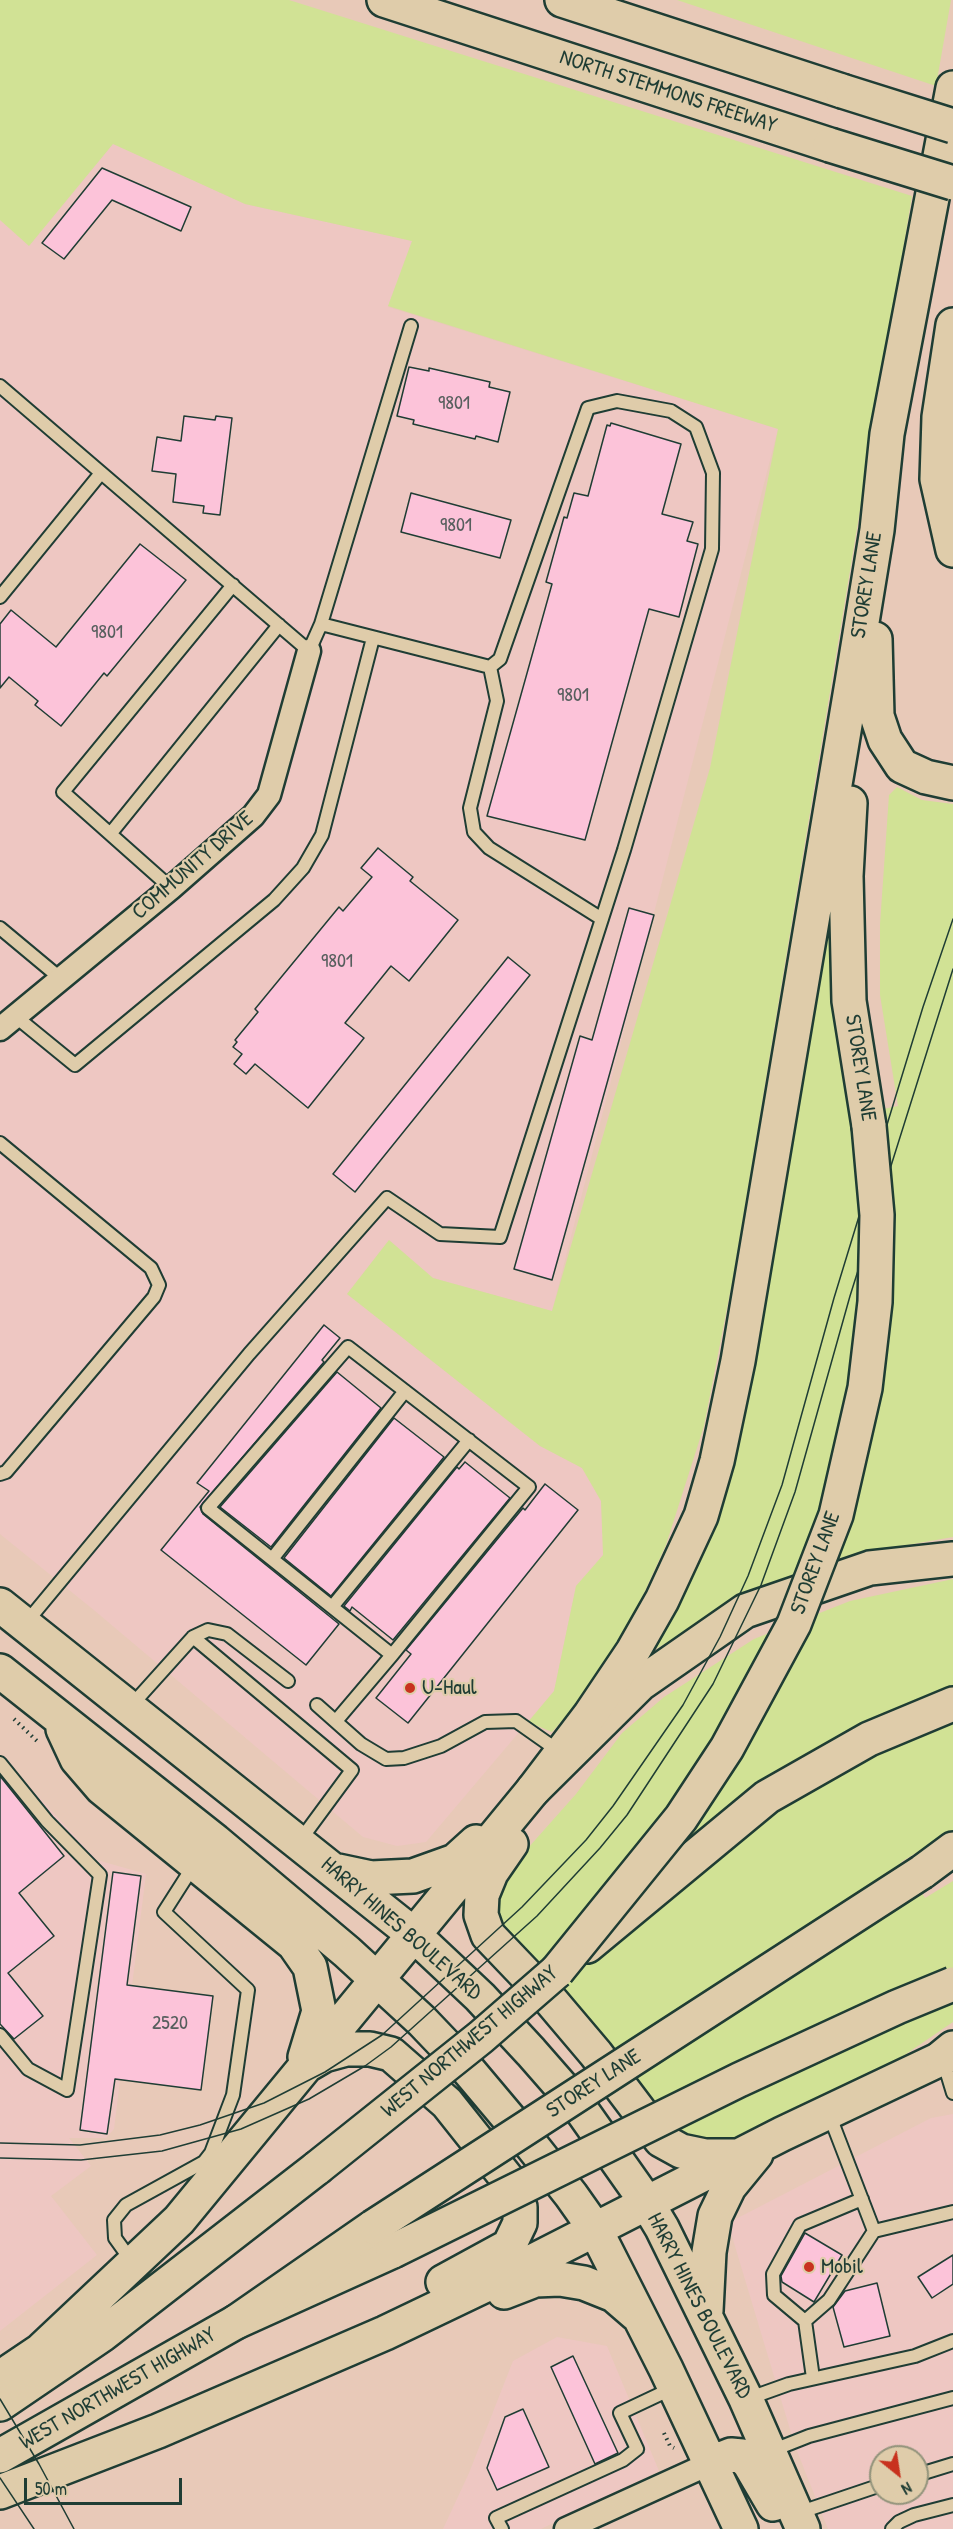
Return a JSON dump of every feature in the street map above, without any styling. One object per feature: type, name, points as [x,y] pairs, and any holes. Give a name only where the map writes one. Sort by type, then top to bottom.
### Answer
[{"type":"main road","name":"NORTH STEMMONS FREEWAY","points":[[384,0],[953,183]]},
{"type":"main road","points":[[561,0],[953,126]]},
{"type":"main road","name":"STOREY LANE","points":[[557,1971],[681,1818],[727,1748],[794,1624],[836,1515],[865,1388],[875,1302],[877,1215],[869,1126],[849,1001],[846,876],[852,772],[852,683],[876,530],[887,434],[953,88]]},
{"type":"main road","points":[[953,326],[939,417],[953,549]]},
{"type":"main road","points":[[876,530],[875,693],[877,716],[885,740],[902,766],[926,777],[953,783]]},
{"type":"main road","points":[[752,2150],[705,2156],[681,2151],[661,2140],[596,2054],[552,2002],[488,1935],[481,1915],[482,1895],[491,1873],[570,1753],[662,1600],[700,1516],[717,1461],[738,1361],[852,683]]},
{"type":"main road","points":[[334,1870],[371,1878],[396,1878],[429,1871],[455,1861],[528,1796],[640,1684],[745,1611],[870,1568],[953,1559]]},
{"type":"main road","name":"HARRY HINES BOULEVARD","points":[[12,1614],[413,1934],[480,1997],[580,2108],[647,2203],[705,2313],[800,2521]]},
{"type":"main road","points":[[0,1671],[96,1747],[205,1852],[294,1944],[310,1967],[319,2011],[302,2070]]},
{"type":"main road","name":"WEST NORTHWEST HIGHWAY","points":[[0,2404],[103,2334],[317,2168],[481,2037],[767,1797],[868,1739],[953,1704]]},
{"type":"main road","points":[[96,1747],[130,1708]]},
{"type":"main road","points":[[57,1716],[77,1759],[102,1788],[205,1852],[347,1952],[422,2021],[464,2065],[533,2147],[595,2229],[640,2318],[662,2394],[711,2463],[741,2529]]},
{"type":"main road","points":[[0,2378],[40,2351],[134,2265],[179,2220],[528,1796]]},
{"type":"main road","name":"STOREY LANE","points":[[236,2322],[383,2239],[953,1849]]},
{"type":"main road","points":[[383,2239],[897,2007],[953,1984]]},
{"type":"main road","points":[[251,2391],[310,2350],[509,2246],[520,2223],[520,2206],[509,2181],[447,2103],[391,2054],[370,2049],[346,2049],[324,2055],[302,2070]]},
{"type":"main road","points":[[0,2492],[158,2431],[445,2305],[949,2053]]},
{"type":"main road","points":[[705,2313],[709,2252],[715,2216],[729,2187],[752,2150]]},
{"type":"main road","points":[[251,2391],[305,2385],[510,2289],[535,2280],[560,2278],[585,2283],[614,2295],[640,2318]]},
{"type":"main road","name":"WEST NORTHWEST HIGHWAY","points":[[0,2456],[236,2322]]},
{"type":"main road","points":[[711,2463],[731,2456],[742,2456],[749,2463],[771,2502],[800,2521]]},
{"type":"street","name":"COMMUNITY DRIVE","points":[[7,1023],[171,888],[253,816],[269,795],[309,651]]},
{"type":"street","points":[[566,2529],[711,2463]]},
{"type":"lane","points":[[0,386],[309,651],[321,624],[411,326]]},
{"type":"lane","points":[[12,1614],[249,1354],[387,1198],[440,1234],[500,1237],[602,919],[712,549],[714,473],[696,427],[671,411],[617,401],[588,408],[500,659],[490,667]]},
{"type":"lane","points":[[0,597],[101,472]]},
{"type":"lane","points":[[171,888],[63,792],[232,585]]},
{"type":"lane","points":[[321,624],[490,667]]},
{"type":"lane","points":[[111,833],[279,625]]},
{"type":"lane","points":[[7,1023],[75,1065],[274,900],[303,868],[322,835],[373,638]]},
{"type":"lane","points":[[490,667],[496,701],[470,808],[474,832],[489,848],[602,919]]},
{"type":"lane","points":[[0,928],[60,978]]},
{"type":"lane","points":[[0,1143],[151,1268],[159,1285],[147,1305],[6,1472],[0,1474]]},
{"type":"lane","points":[[336,1722],[392,1655],[529,1487],[348,1347],[208,1508],[392,1655]]},
{"type":"lane","points":[[272,1559],[405,1391]]},
{"type":"lane","points":[[332,1607],[469,1440]]},
{"type":"lane","points":[[130,1708],[193,1638],[208,1630],[227,1634],[288,1681]]},
{"type":"lane","points":[[193,1638],[352,1770],[298,1842]]},
{"type":"lane","points":[[316,1705],[361,1744],[386,1759],[404,1758],[441,1746],[485,1722],[516,1721],[570,1753]]},
{"type":"lane","points":[[0,1763],[47,1821],[100,1875],[67,2090],[28,2068],[0,2035]]},
{"type":"lane","points":[[134,2265],[115,2238],[114,2220],[126,2205],[204,2162],[210,2153],[233,2096],[248,1990],[164,1912],[185,1876],[205,1852]]},
{"type":"lane","points":[[949,2053],[953,2093]]},
{"type":"lane","points":[[828,2113],[874,2231]]},
{"type":"lane","points":[[813,2378],[805,2320],[774,2295],[773,2274],[800,2225],[862,2199]]},
{"type":"lane","points":[[805,2320],[829,2300],[874,2231],[953,2212]]},
{"type":"lane","points":[[746,2399],[789,2384],[915,2356],[953,2341]]},
{"type":"lane","points":[[502,2529],[496,2518],[623,2460],[637,2449],[620,2413],[662,2394]]},
{"type":"lane","points":[[770,2452],[809,2436],[953,2398]]},
{"type":"lane","points":[[929,2471],[953,2464]]},
{"type":"lane","points":[[800,2521],[835,2499],[869,2489]]},
{"type":"lane","points":[[892,2529],[899,2522],[914,2515],[953,2505]]},
{"type":"path","points":[[662,2394],[670,2446],[678,2450]]},
{"type":"shaded area","points":[[112,143],[245,204],[412,241],[388,307],[778,429],[552,1311],[433,1278],[389,1240],[347,1294],[540,1446],[582,1468],[601,1501],[604,1555],[576,1586],[554,1691],[426,1842],[397,1846],[363,1837],[0,1534],[0,220],[30,245]]},
{"type":"shaded area","points":[[0,1755],[97,1860],[146,1874],[114,2129],[106,2138],[69,2138],[91,2166],[51,2196],[97,2255],[0,2331]]},
{"type":"shaded area","points":[[953,2114],[953,2529],[828,2529],[795,2446],[728,2223],[931,2118]]},
{"type":"shaded area","points":[[557,2337],[607,2346],[659,2471],[541,2529],[443,2529],[469,2473],[513,2361]]},
{"type":"green space","points":[[0,0],[289,0],[912,196],[733,1278],[704,1426],[666,1545],[624,1637],[593,1686],[552,1732],[528,1722],[554,1691],[576,1586],[603,1555],[601,1501],[582,1468],[540,1446],[347,1294],[389,1240],[433,1278],[552,1311],[710,768],[778,429],[388,306],[412,241],[245,204],[113,144],[29,246],[0,220]]},
{"type":"green space","points":[[677,0],[951,0],[936,86]]},
{"type":"green space","points":[[897,787],[922,800],[953,804],[953,1537],[902,1546],[777,1583],[639,1658],[667,1621],[696,1568],[721,1511],[741,1438],[827,934],[832,935],[854,1115],[898,1106],[880,995],[880,924],[889,795]]},
{"type":"green space","points":[[953,1579],[953,1831],[901,1862],[925,1898],[953,1881],[953,2022],[887,2067],[772,2129],[726,2141],[689,2143],[508,1937],[500,1922],[496,1906],[504,1875],[576,1794],[622,1733],[664,1697],[754,1639],[850,1601]]},
{"type":"building","points":[[102,168],[191,207],[181,231],[112,200],[64,259],[42,243]]},
{"type":"building","points":[[409,367],[429,371],[429,368],[490,382],[489,387],[510,392],[498,442],[476,436],[475,439],[413,424],[414,420],[397,416]]},
{"type":"building","points":[[184,416],[215,420],[216,416],[232,418],[220,515],[203,513],[204,506],[173,502],[176,474],[152,471],[157,437],[181,441]]},
{"type":"building","points":[[611,423],[681,444],[662,514],[693,522],[687,541],[698,544],[679,617],[649,609],[585,840],[487,816],[552,584],[546,582],[564,517],[567,518],[574,493],[588,496],[607,425],[610,426]]},
{"type":"building","points":[[411,493],[511,520],[500,558],[401,532]]},
{"type":"building","points":[[140,544],[186,580],[107,676],[104,673],[61,726],[35,705],[38,701],[9,677],[0,688],[0,624],[11,610],[56,647]]},
{"type":"building","points":[[378,848],[413,877],[410,881],[458,920],[409,981],[391,966],[345,1023],[364,1038],[308,1108],[255,1064],[246,1074],[234,1064],[242,1054],[233,1047],[237,1042],[235,1040],[258,1012],[255,1009],[339,907],[343,911],[372,877],[361,868]]},
{"type":"building","points":[[629,908],[654,915],[552,1280],[514,1269],[580,1036],[592,1040]]},
{"type":"building","points":[[508,957],[530,975],[355,1192],[333,1174]]},
{"type":"building","points":[[324,1325],[340,1338],[322,1360],[324,1362],[200,1507],[203,1514],[339,1624],[306,1665],[161,1550],[209,1491],[197,1483]]},
{"type":"building","points":[[337,1372],[381,1408],[271,1547],[220,1507]]},
{"type":"building","points":[[394,1418],[444,1457],[331,1596],[284,1558]]},
{"type":"building","points":[[465,1462],[510,1498],[393,1640],[352,1607],[350,1611],[344,1606],[457,1467],[459,1469]]},
{"type":"building","points":[[545,1484],[578,1510],[408,1723],[376,1698],[411,1654],[406,1650]]},
{"type":"building","points":[[0,1776],[64,1856],[19,1893],[54,1936],[8,1973],[43,2016],[14,2039],[0,2024]]},
{"type":"building","points":[[113,1872],[141,1876],[127,1985],[213,1996],[201,2090],[115,2079],[107,2134],[80,2130]]},
{"type":"building","name":"Mobil","points":[[805,2233],[842,2255],[814,2302],[782,2282],[781,2276]]},
{"type":"building","points":[[953,2255],[953,2284],[932,2298],[918,2277]]},
{"type":"building","points":[[877,2283],[890,2336],[844,2347],[833,2307],[845,2291]]},
{"type":"building","points":[[573,2356],[618,2453],[595,2464],[551,2367]]},
{"type":"building","points":[[523,2409],[549,2467],[497,2490],[487,2468],[505,2417]]},
{"type":"tram line","points":[[0,2143],[80,2145],[160,2135],[200,2125],[264,2103],[325,2072],[382,2035],[522,1907],[586,1840],[613,1806],[683,1705],[720,1637],[748,1576],[782,1485],[834,1298],[923,1007],[953,919]]},
{"type":"tram line","points":[[0,2158],[81,2160],[162,2151],[241,2129],[309,2099],[365,2066],[391,2047],[537,1916],[627,1815],[713,1684],[761,1585],[795,1492],[850,1296],[953,969]]},
{"type":"tram line","points":[[0,2399],[74,2529]]},
{"type":"tram line","points":[[0,2478],[34,2529]]},
{"type":"place","name":"U-Haul","points":[[410,1688]]},
{"type":"place","name":"Mobil","points":[[809,2267]]}]
